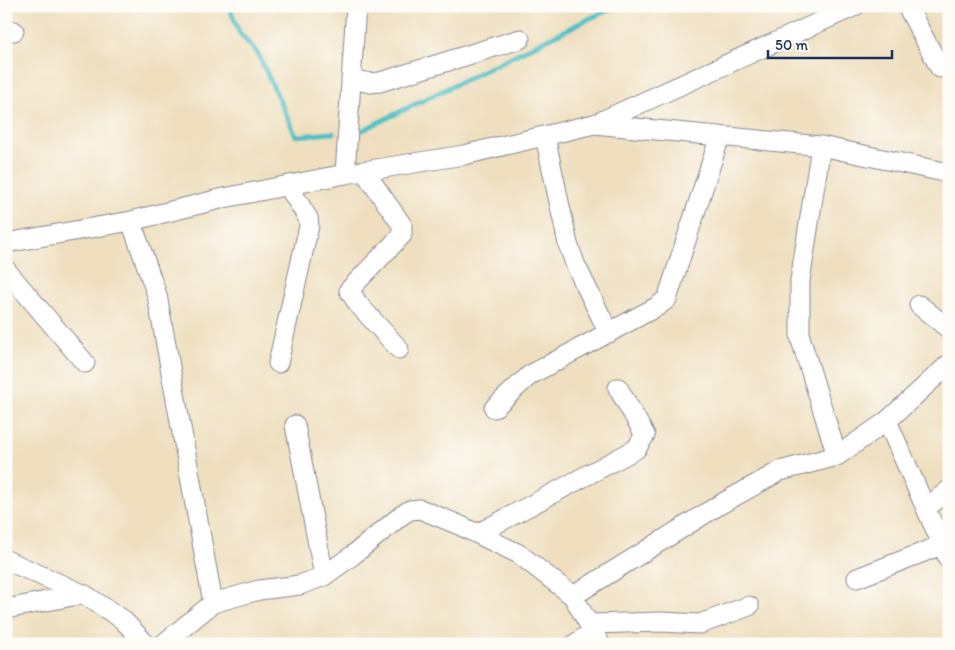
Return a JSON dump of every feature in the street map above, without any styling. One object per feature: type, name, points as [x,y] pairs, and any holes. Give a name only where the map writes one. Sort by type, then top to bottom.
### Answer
[{"type":"street","points":[[345,174],[356,6]]},
{"type":"street","points":[[6,243],[131,221],[224,198],[345,174],[464,156],[594,124],[855,6]]},
{"type":"street","points":[[907,6],[940,68]]},
{"type":"street","points":[[351,79],[370,83],[380,82],[520,39]]},
{"type":"street","points":[[594,124],[821,146],[949,173]]},
{"type":"street","points":[[545,136],[568,244],[576,266],[609,333]]},
{"type":"street","points":[[494,408],[530,375],[658,306],[667,299],[720,136]]},
{"type":"street","points":[[821,146],[800,281],[800,337],[837,456]]},
{"type":"street","points":[[364,171],[402,225],[402,235],[349,290],[358,304],[399,349]]},
{"type":"street","points":[[278,363],[309,226],[308,218],[288,186]]},
{"type":"street","points":[[131,221],[157,295],[213,602]]},
{"type":"street","points":[[6,270],[84,362]]},
{"type":"street","points":[[919,305],[949,329]]},
{"type":"street","points":[[572,596],[719,505],[780,471],[837,456],[887,421],[949,364]]},
{"type":"street","points":[[477,534],[636,449],[645,435],[618,388]]},
{"type":"street","points":[[857,578],[945,552],[887,421]]},
{"type":"street","points":[[295,425],[324,576]]},
{"type":"street","points":[[926,508],[949,490]]},
{"type":"street","points":[[163,644],[213,602],[260,590],[300,585],[324,576],[402,515],[410,510],[420,509],[519,554],[572,596],[594,633]]},
{"type":"street","points":[[6,560],[83,594],[122,619],[146,644]]},
{"type":"street","points":[[6,609],[83,594]]},
{"type":"street","points":[[575,644],[594,633],[662,622],[700,624],[749,606]]},
{"type":"waterway","points":[[229,6],[239,32],[258,54],[296,136],[333,133]]},
{"type":"waterway","points":[[363,130],[617,6]]}]
